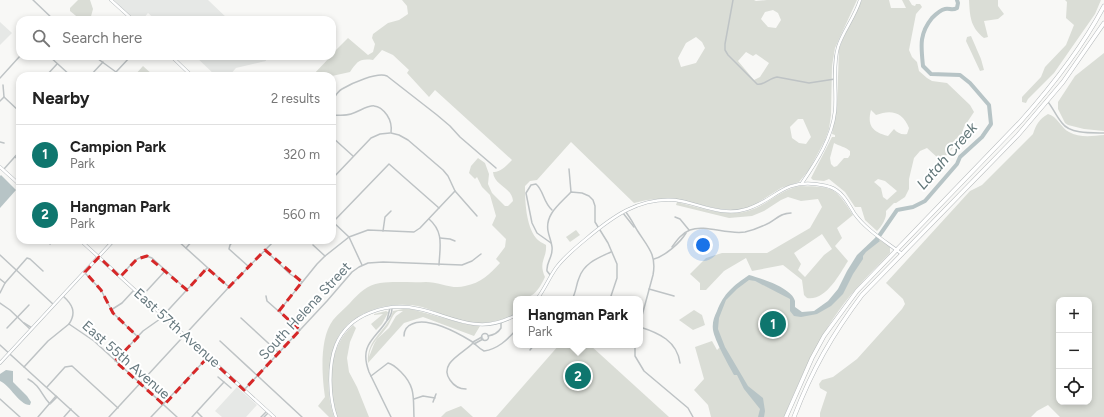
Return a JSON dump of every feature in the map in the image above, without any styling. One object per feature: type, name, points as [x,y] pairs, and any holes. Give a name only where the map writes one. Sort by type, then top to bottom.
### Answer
[{"type":"highway","points":[[786,417],[824,336],[857,291],[1008,136],[1041,98],[1070,59],[1104,6]]},
{"type":"highway","points":[[794,417],[813,371],[827,345],[844,319],[870,287],[1018,135],[1048,102],[1104,23]]},
{"type":"main road","points":[[112,0],[129,16]]},
{"type":"main road","points":[[802,183],[816,162],[829,135],[835,110],[838,48],[860,0]]},
{"type":"main road","points":[[175,60],[188,72]]},
{"type":"main road","points":[[0,167],[16,181]]},
{"type":"main road","points":[[539,296],[566,256],[599,228],[623,211],[644,203],[661,200],[676,201],[725,211],[741,211],[755,207],[788,187],[802,183],[824,185],[839,192],[860,220],[902,254]]},
{"type":"main road","name":"East 57th Avenue","points":[[84,244],[274,417]]},
{"type":"main road","points":[[0,363],[110,244]]},
{"type":"main road","points":[[336,417],[332,403],[332,358],[337,342],[346,329],[357,319],[372,311],[391,308],[414,308],[467,323],[477,324],[501,323],[513,317]]},
{"type":"street","points":[[33,0],[50,16]]},
{"type":"street","points":[[733,0],[725,44],[726,50],[728,55],[757,84],[762,85],[776,77],[809,83],[836,79]]},
{"type":"street","points":[[0,78],[16,60]]},
{"type":"street","points":[[53,60],[66,72]]},
{"type":"street","points":[[100,60],[116,72],[127,60]]},
{"type":"street","points":[[94,72],[103,62]]},
{"type":"street","points":[[50,72],[57,64]]},
{"type":"street","points":[[336,96],[342,88],[373,76],[383,74],[391,78],[437,115],[496,168]]},
{"type":"street","points":[[3,85],[4,97],[16,108]]},
{"type":"street","points":[[0,102],[4,97]]},
{"type":"street","points":[[1048,102],[1062,123],[1068,128],[1093,133],[1104,133]]},
{"type":"street","points":[[336,115],[345,115],[376,105],[381,108],[390,120],[392,126],[391,133]]},
{"type":"street","points":[[336,175],[374,136],[391,133],[399,135],[408,140],[443,170],[448,176],[455,192],[477,216]]},
{"type":"street","points":[[336,141],[353,156]]},
{"type":"street","points":[[3,170],[15,157]]},
{"type":"street","points":[[336,219],[389,164],[439,208]]},
{"type":"street","points":[[569,169],[571,192]]},
{"type":"street","points":[[551,243],[537,233],[532,223],[526,193],[531,185],[536,184],[540,187],[544,199],[552,210]]},
{"type":"street","points":[[279,311],[325,256],[349,237],[365,230],[412,233],[420,228],[455,192]]},
{"type":"street","points":[[551,276],[547,271],[546,265],[552,250],[547,224],[552,210],[571,192],[582,193],[593,200],[595,206],[595,222],[604,235],[617,264],[617,278],[611,296]]},
{"type":"street","points":[[384,231],[385,218],[391,211]]},
{"type":"street","points":[[623,211],[650,249],[654,259],[655,267],[643,312]]},
{"type":"street","points":[[654,259],[661,257],[689,230],[698,228],[730,233],[744,232],[757,229],[784,213],[791,213]]},
{"type":"street","points":[[675,217],[680,219],[689,230]]},
{"type":"street","points":[[429,219],[436,226],[440,238],[439,264]]},
{"type":"street","points":[[336,225],[349,237],[362,265]]},
{"type":"street","points":[[440,238],[454,241]]},
{"type":"street","points":[[182,244],[229,287]]},
{"type":"street","points":[[186,248],[190,244]]},
{"type":"street","points":[[231,244],[229,247],[230,250],[249,267]]},
{"type":"street","points":[[109,417],[229,287],[271,244]]},
{"type":"street","points":[[313,245],[325,256]]},
{"type":"street","points":[[265,250],[290,274],[302,282]]},
{"type":"street","points":[[573,296],[583,268],[592,261],[612,252]]},
{"type":"street","name":"South Helena Street","points":[[244,390],[352,272],[362,265],[383,262],[455,265],[468,263],[481,254]]},
{"type":"street","points":[[0,255],[54,305]]},
{"type":"street","points":[[120,277],[137,259],[144,256],[152,258],[187,290]]},
{"type":"street","points":[[0,293],[5,283],[28,258],[43,271]]},
{"type":"street","points":[[115,361],[138,337],[163,316],[207,268]]},
{"type":"street","points":[[142,296],[166,270]]},
{"type":"street","points":[[85,272],[99,287],[111,310],[119,320],[138,337]]},
{"type":"street","points":[[0,279],[5,283]]},
{"type":"street","points":[[649,289],[674,296]]},
{"type":"street","points":[[111,310],[122,303],[134,290]]},
{"type":"street","name":"East 55th Avenue","points":[[63,296],[69,301],[73,308],[73,316],[69,324],[90,338],[176,417]]},
{"type":"street","points":[[266,296],[268,301],[300,330]]},
{"type":"street","points":[[0,304],[10,310],[32,329]]},
{"type":"street","points":[[7,328],[29,305]]},
{"type":"street","points":[[391,308],[383,327],[371,339],[366,354],[366,364],[370,376],[391,417]]},
{"type":"street","points":[[241,318],[279,353]]},
{"type":"street","points":[[404,336],[404,331],[410,325],[423,321],[430,322],[473,343],[479,349],[484,351],[504,343],[513,333]]},
{"type":"street","points":[[466,388],[460,388],[451,382],[446,372],[447,366],[450,361],[482,338],[484,334],[488,336],[495,335],[499,332],[501,323]]},
{"type":"street","points":[[24,366],[48,341],[69,324]]},
{"type":"street","points":[[643,328],[655,332],[672,344],[679,356],[680,363]]},
{"type":"street","points":[[482,338],[487,340],[488,336]]},
{"type":"street","points":[[220,341],[302,417]]},
{"type":"street","points":[[0,345],[79,417]]},
{"type":"street","points":[[635,348],[635,356],[644,371],[688,408],[693,417]]},
{"type":"street","points":[[151,417],[208,357]]},
{"type":"street","points":[[370,376],[390,363],[404,375],[410,382],[414,399],[414,417]]},
{"type":"street","points":[[47,388],[64,369],[69,366],[74,368],[118,408]]},
{"type":"street","points":[[218,376],[231,388]]},
{"type":"street","points":[[28,379],[41,389],[46,400],[50,404]]},
{"type":"street","points":[[192,417],[224,382]]},
{"type":"street","points":[[433,402],[436,394]]},
{"type":"street","points":[[414,399],[423,396],[435,398]]},
{"type":"street","points":[[38,417],[57,397]]},
{"type":"street","points":[[0,399],[20,417]]},
{"type":"street","points":[[64,417],[71,409]]},
{"type":"street","points":[[263,417],[268,411]]},
{"type":"street","points":[[197,412],[202,417]]},
{"type":"highlighted area","points":[[265,250],[302,282],[279,311],[300,330],[244,390],[208,357],[164,405],[115,361],[138,337],[113,313],[101,290],[85,272],[99,257],[120,277],[137,259],[147,256],[187,290],[207,268],[229,287]]},
{"type":"shaded area","points":[[78,0],[90,0],[93,9],[91,16],[76,16],[70,11],[70,8]]},
{"type":"shaded area","points":[[114,0],[208,0],[225,16],[151,16],[148,13],[145,16],[131,16]]},
{"type":"shaded area","points":[[402,0],[857,0],[835,48],[832,66],[831,115],[829,129],[825,140],[809,170],[799,182],[781,188],[751,207],[742,209],[719,209],[670,198],[634,203],[571,142],[537,180],[530,181],[525,186],[526,206],[530,227],[537,239],[546,245],[542,267],[545,277],[537,291],[530,296],[513,296],[513,314],[500,320],[489,322],[465,322],[422,307],[409,305],[381,307],[356,318],[346,327],[338,338],[333,351],[330,368],[329,393],[334,417],[329,417],[318,406],[325,397],[323,358],[325,337],[333,320],[357,296],[375,284],[386,282],[431,282],[456,287],[471,285],[485,278],[493,271],[500,263],[496,259],[505,247],[506,239],[492,225],[496,216],[490,195],[482,187],[477,177],[475,179],[469,173],[471,166],[478,158],[485,163],[489,174],[488,184],[492,193],[505,206],[508,206],[513,201],[512,196],[496,180],[493,172],[501,170],[512,160],[435,90],[429,97],[407,73],[409,70],[393,55],[382,50],[373,60],[361,60],[350,72],[336,75],[336,72],[316,72],[327,60],[336,60],[336,50],[348,38],[368,55],[373,52],[375,44],[372,38],[373,34],[388,23],[399,20],[408,14],[407,6]],"holes":[[[773,10],[778,13],[781,20],[776,28],[768,27],[761,19],[765,12]],[[696,37],[702,42],[705,48],[696,63],[681,67],[678,58],[686,43]],[[746,52],[753,56],[756,54],[769,63],[760,77],[754,80],[738,61]],[[798,119],[803,119],[811,137],[806,144],[799,143],[792,138],[790,127]]]},
{"type":"shaded area","points":[[862,0],[889,0],[891,8],[906,8],[902,0],[909,0],[912,5],[915,6],[916,4],[920,4],[922,7],[916,14],[909,50],[912,57],[917,62],[919,71],[932,81],[947,83],[970,105],[974,112],[964,127],[960,139],[947,155],[938,158],[927,148],[920,151],[914,158],[909,179],[909,189],[905,197],[894,203],[886,211],[884,222],[877,231],[865,220],[861,207],[855,207],[845,192],[829,179],[824,181],[813,180],[811,178],[832,137],[835,137],[835,135],[832,134],[837,105],[839,49]],"holes":[[[871,110],[876,115],[887,112],[900,115],[909,128],[907,134],[897,132],[894,129],[888,136],[878,132],[870,124]],[[834,143],[847,148],[850,151],[848,158],[844,158],[837,166],[834,167],[831,164],[830,158]],[[878,179],[885,181],[897,191],[887,200],[883,197],[881,188],[874,182]]]},
{"type":"shaded area","points":[[969,0],[998,0],[998,6],[1004,14],[998,19],[984,21],[988,37],[984,38],[979,34],[973,25],[970,16]]},
{"type":"shaded area","points":[[1065,0],[1101,0],[1095,14],[1054,73],[1028,99],[1026,103],[1022,102],[1022,97],[1041,77],[1045,67],[1066,45],[1074,25],[1066,18],[1067,2]]},
{"type":"shaded area","points":[[0,22],[12,33],[0,45]]},
{"type":"shaded area","points":[[971,36],[984,70],[980,71],[966,41],[967,37]]},
{"type":"shaded area","points":[[1104,53],[1104,131],[1084,129],[1068,125],[1065,123],[1058,109],[1058,102],[1075,76]]},
{"type":"shaded area","points":[[199,60],[266,60],[236,68],[232,72],[212,72]]},
{"type":"shaded area","points":[[143,66],[150,72],[138,72]]},
{"type":"shaded area","points":[[1048,114],[1051,115],[1066,130],[1073,134],[1086,136],[1104,135],[1104,417],[1060,417],[1048,405],[1037,411],[1031,417],[820,417],[827,392],[820,388],[819,384],[822,380],[833,377],[857,359],[905,304],[903,299],[886,283],[970,191],[982,185],[1033,134],[1038,122]]},
{"type":"shaded area","points":[[1,175],[16,190],[0,208],[0,176]]},
{"type":"shaded area","points":[[800,186],[820,187],[832,190],[842,198],[853,215],[837,228],[842,238],[835,246],[848,261],[831,286],[826,291],[814,298],[807,298],[804,295],[802,280],[783,265],[752,271],[746,258],[724,271],[706,290],[700,290],[700,283],[690,274],[706,258],[722,253],[767,253],[810,228],[822,207],[818,199],[801,201],[788,197],[752,216],[729,218],[676,205],[677,202],[716,212],[737,213],[756,208],[783,192]],"holes":[[[822,234],[832,249],[824,255],[805,277],[798,270],[801,264],[794,253]]]},
{"type":"shaded area","points":[[576,230],[580,235],[570,242],[566,237]]},
{"type":"shaded area","points":[[876,237],[880,241],[863,256],[863,259],[853,274],[843,294],[831,306],[817,314],[801,317],[794,316],[790,311],[790,299],[755,281],[749,280],[726,300],[719,318],[718,329],[725,347],[748,386],[763,398],[765,411],[764,417],[758,417],[760,409],[744,389],[737,375],[734,375],[714,335],[714,320],[723,299],[734,286],[749,275],[775,284],[788,292],[793,296],[795,307],[802,312],[814,311],[828,301],[838,289],[857,255]]},
{"type":"shaded area","points":[[877,237],[890,247],[890,253],[856,289],[834,318],[806,366],[784,417],[711,417],[708,405],[694,390],[704,379],[695,347],[712,341],[717,350],[722,345],[715,330],[716,319],[724,299],[749,278],[791,298],[796,313],[815,312],[829,303],[864,251]]},
{"type":"shaded area","points":[[411,309],[465,324],[480,326],[474,336],[423,317],[404,323],[368,363],[370,347],[390,318],[393,311]],"holes":[[[398,311],[403,311],[396,316],[389,328],[377,339],[369,357],[373,344],[378,337],[387,327],[394,314]]]},
{"type":"shaded area","points":[[694,310],[702,315],[705,325],[693,330],[679,320]]},
{"type":"shaded area","points":[[386,311],[388,313],[382,324],[376,330],[371,324],[383,314],[374,314]]},
{"type":"shaded area","points":[[353,325],[356,328],[350,342],[347,358],[349,372],[357,387],[369,417],[337,417],[331,381],[334,356],[345,334]]},
{"type":"shaded area","points":[[556,348],[593,348],[669,417],[496,417]]},
{"type":"shaded area","points":[[6,370],[13,371],[13,382],[27,396],[31,402],[30,405],[22,402],[4,383],[0,381],[0,374]]},
{"type":"shaded area","points":[[237,387],[257,405],[246,417],[222,417],[215,411]]},
{"type":"shaded area","points":[[461,406],[473,417],[441,417],[446,412]]},
{"type":"waterway","name":"Latah Creek","points":[[877,239],[897,210],[913,207],[925,201],[957,164],[960,157],[982,137],[991,124],[989,105],[970,83],[960,75],[931,74],[923,66],[922,40],[925,29],[932,18],[939,11],[957,8],[957,0]]},
{"type":"place","name":"Campion Park","points":[[773,324]]},
{"type":"place","name":"Hangman Park","points":[[578,376]]}]
